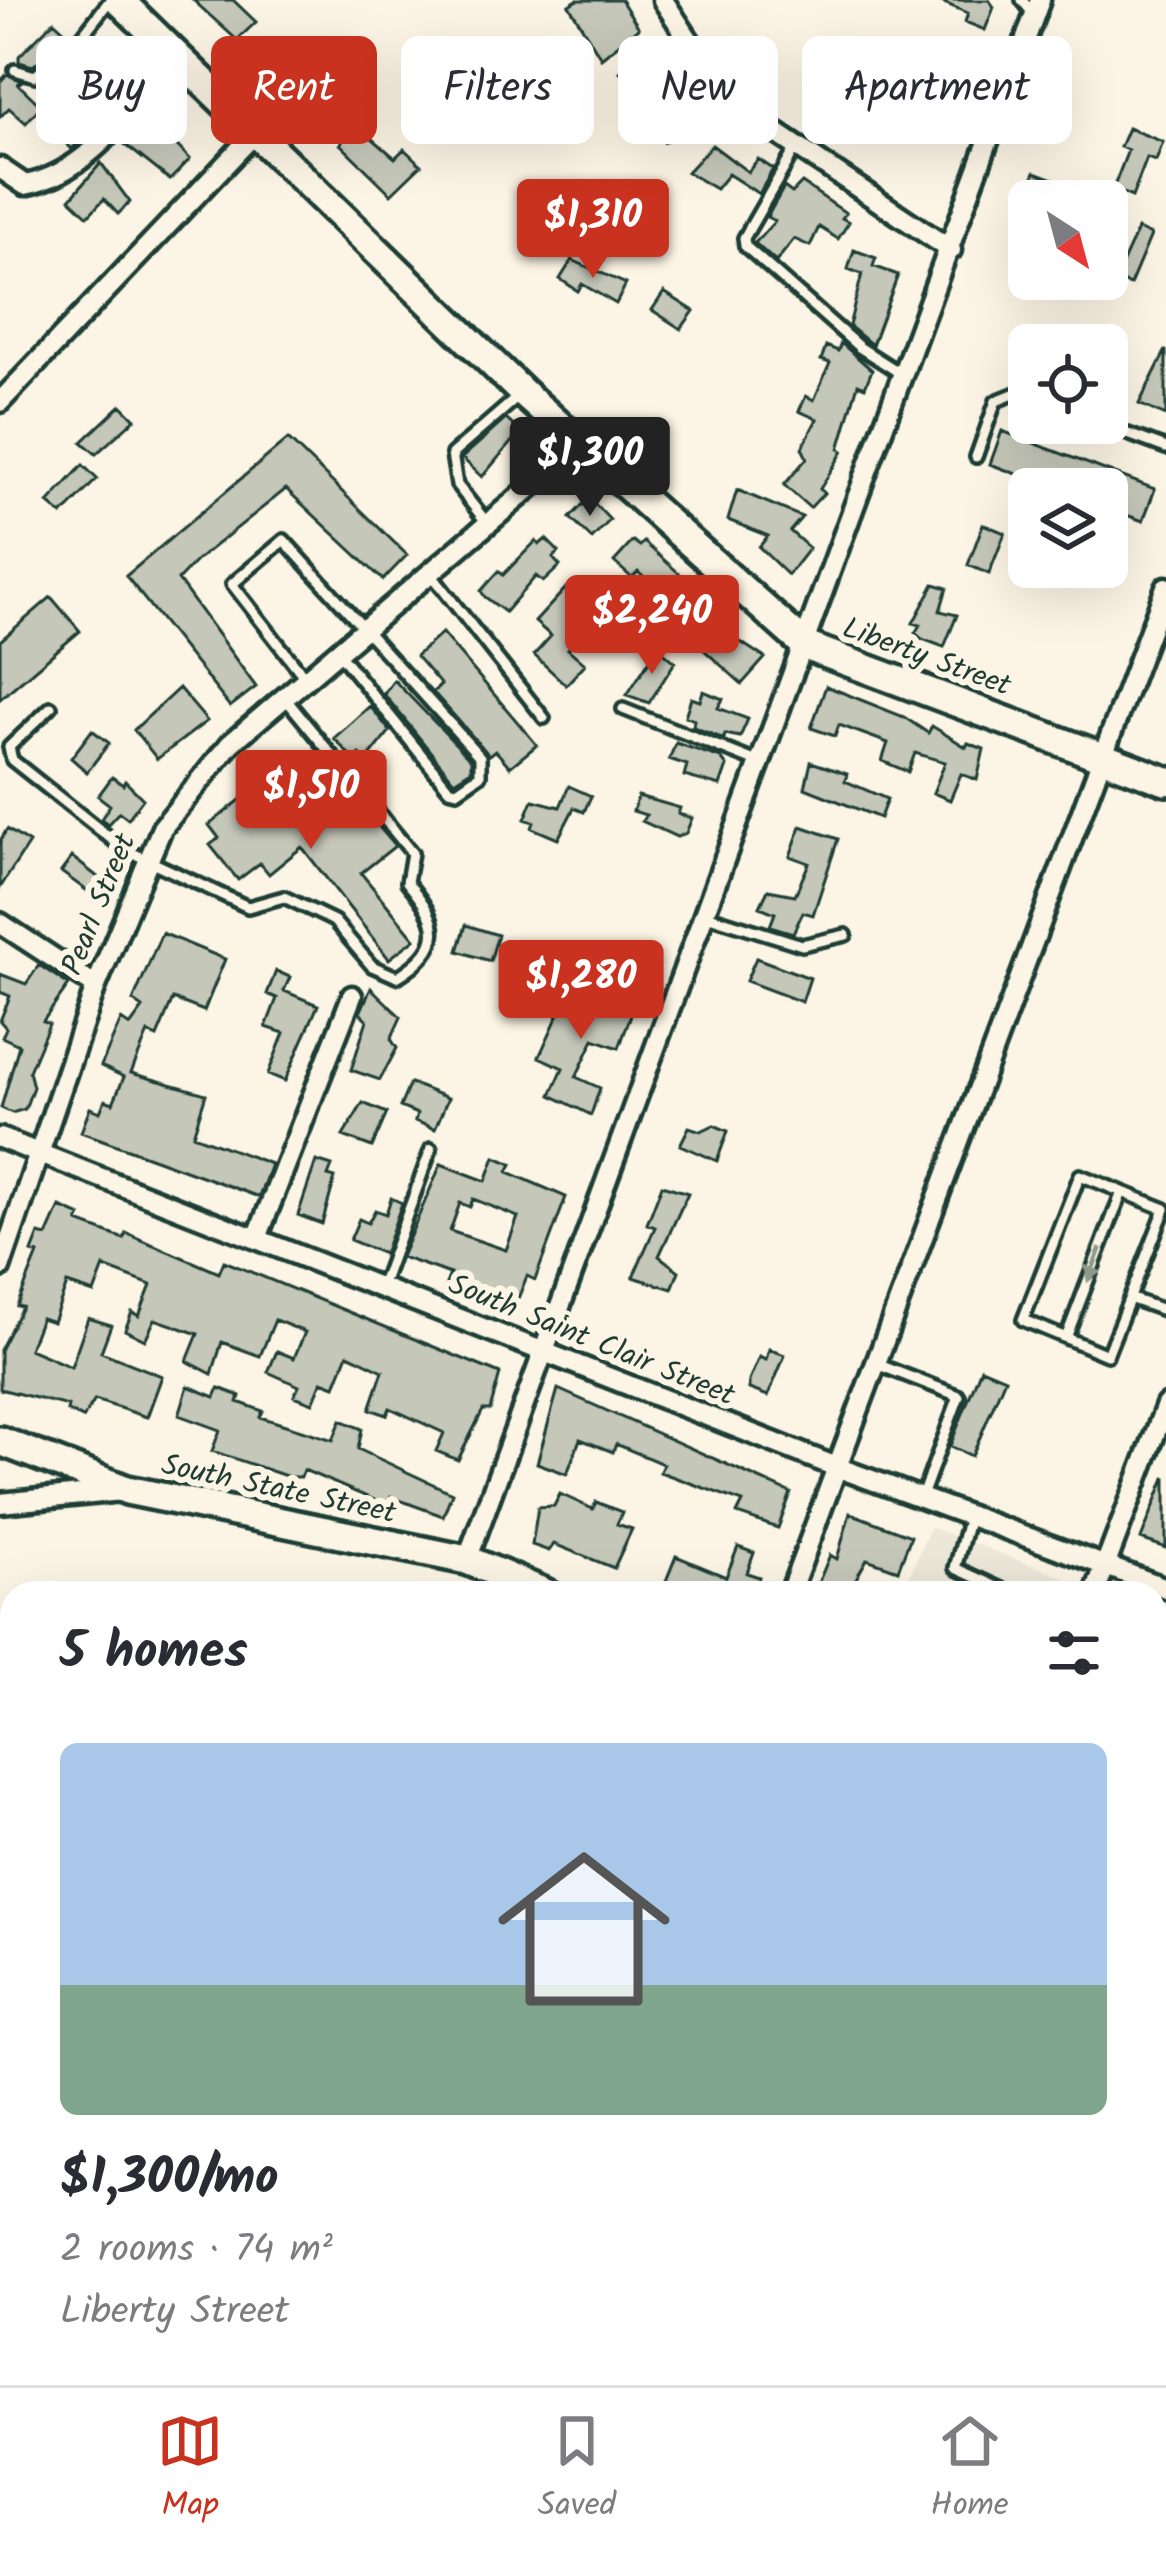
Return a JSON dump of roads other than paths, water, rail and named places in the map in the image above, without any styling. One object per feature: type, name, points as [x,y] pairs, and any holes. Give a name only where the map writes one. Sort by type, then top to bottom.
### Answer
[{"type":"street","points":[[663,0],[718,86],[741,109],[950,250]]},
{"type":"street","name":"Liberty Street","points":[[120,1],[156,36]]},
{"type":"street","points":[[467,1560],[950,250],[1032,5]]},
{"type":"street","name":"Liberty Street","points":[[187,67],[211,90]]},
{"type":"street","points":[[0,168],[25,185],[75,165],[95,144]]},
{"type":"street","points":[[0,402],[245,144]]},
{"type":"street","name":"Liberty Street","points":[[266,144],[523,393],[806,646],[1166,781]]},
{"type":"street","name":"Pearl Street","points":[[0,1268],[96,986],[161,828],[230,744],[580,445]]},
{"type":"street","points":[[795,1581],[1166,587]]},
{"type":"street","points":[[0,923],[96,986]]},
{"type":"street","points":[[257,1238],[352,996]]},
{"type":"street","name":"South Saint Clair Street","points":[[0,1138],[839,1468],[1149,1581]]},
{"type":"street","points":[[1099,1581],[1166,1405]]},
{"type":"street","name":"South State Street","points":[[0,1441],[127,1490],[467,1560],[517,1581]]},
{"type":"street","points":[[0,1503],[127,1490]]},
{"type":"lane","points":[[14,70],[35,76],[120,1]]},
{"type":"lane","points":[[796,146],[744,238],[745,246],[859,347],[903,375]]},
{"type":"lane","points":[[488,524],[457,485],[452,454],[523,393]]},
{"type":"lane","points":[[976,457],[995,401],[1008,396]]},
{"type":"lane","points":[[1128,434],[1166,448]]},
{"type":"lane","points":[[307,679],[232,584],[284,540],[480,758],[480,775],[458,791],[449,789],[338,652]]},
{"type":"lane","points":[[430,573],[544,718]]},
{"type":"lane","points":[[51,707],[9,747],[12,760],[124,849],[248,907],[284,897],[334,921],[385,974],[397,976],[422,958],[434,928],[431,912],[407,882],[412,853],[285,698]]},
{"type":"lane","points":[[623,709],[762,764]]},
{"type":"lane","points":[[706,915],[802,946],[846,935]]},
{"type":"lane","points":[[381,1287],[430,1149]]},
{"type":"lane","points":[[1080,1175],[1165,1210],[1132,1298],[1107,1355],[1023,1320],[1080,1175]]},
{"type":"lane","points":[[1066,1338],[1122,1192]]},
{"type":"lane","points":[[1132,1298],[1166,1311]]},
{"type":"lane","points":[[873,1362],[959,1396],[922,1496]]},
{"type":"lane","points":[[970,1514],[955,1568],[984,1581]]}]
